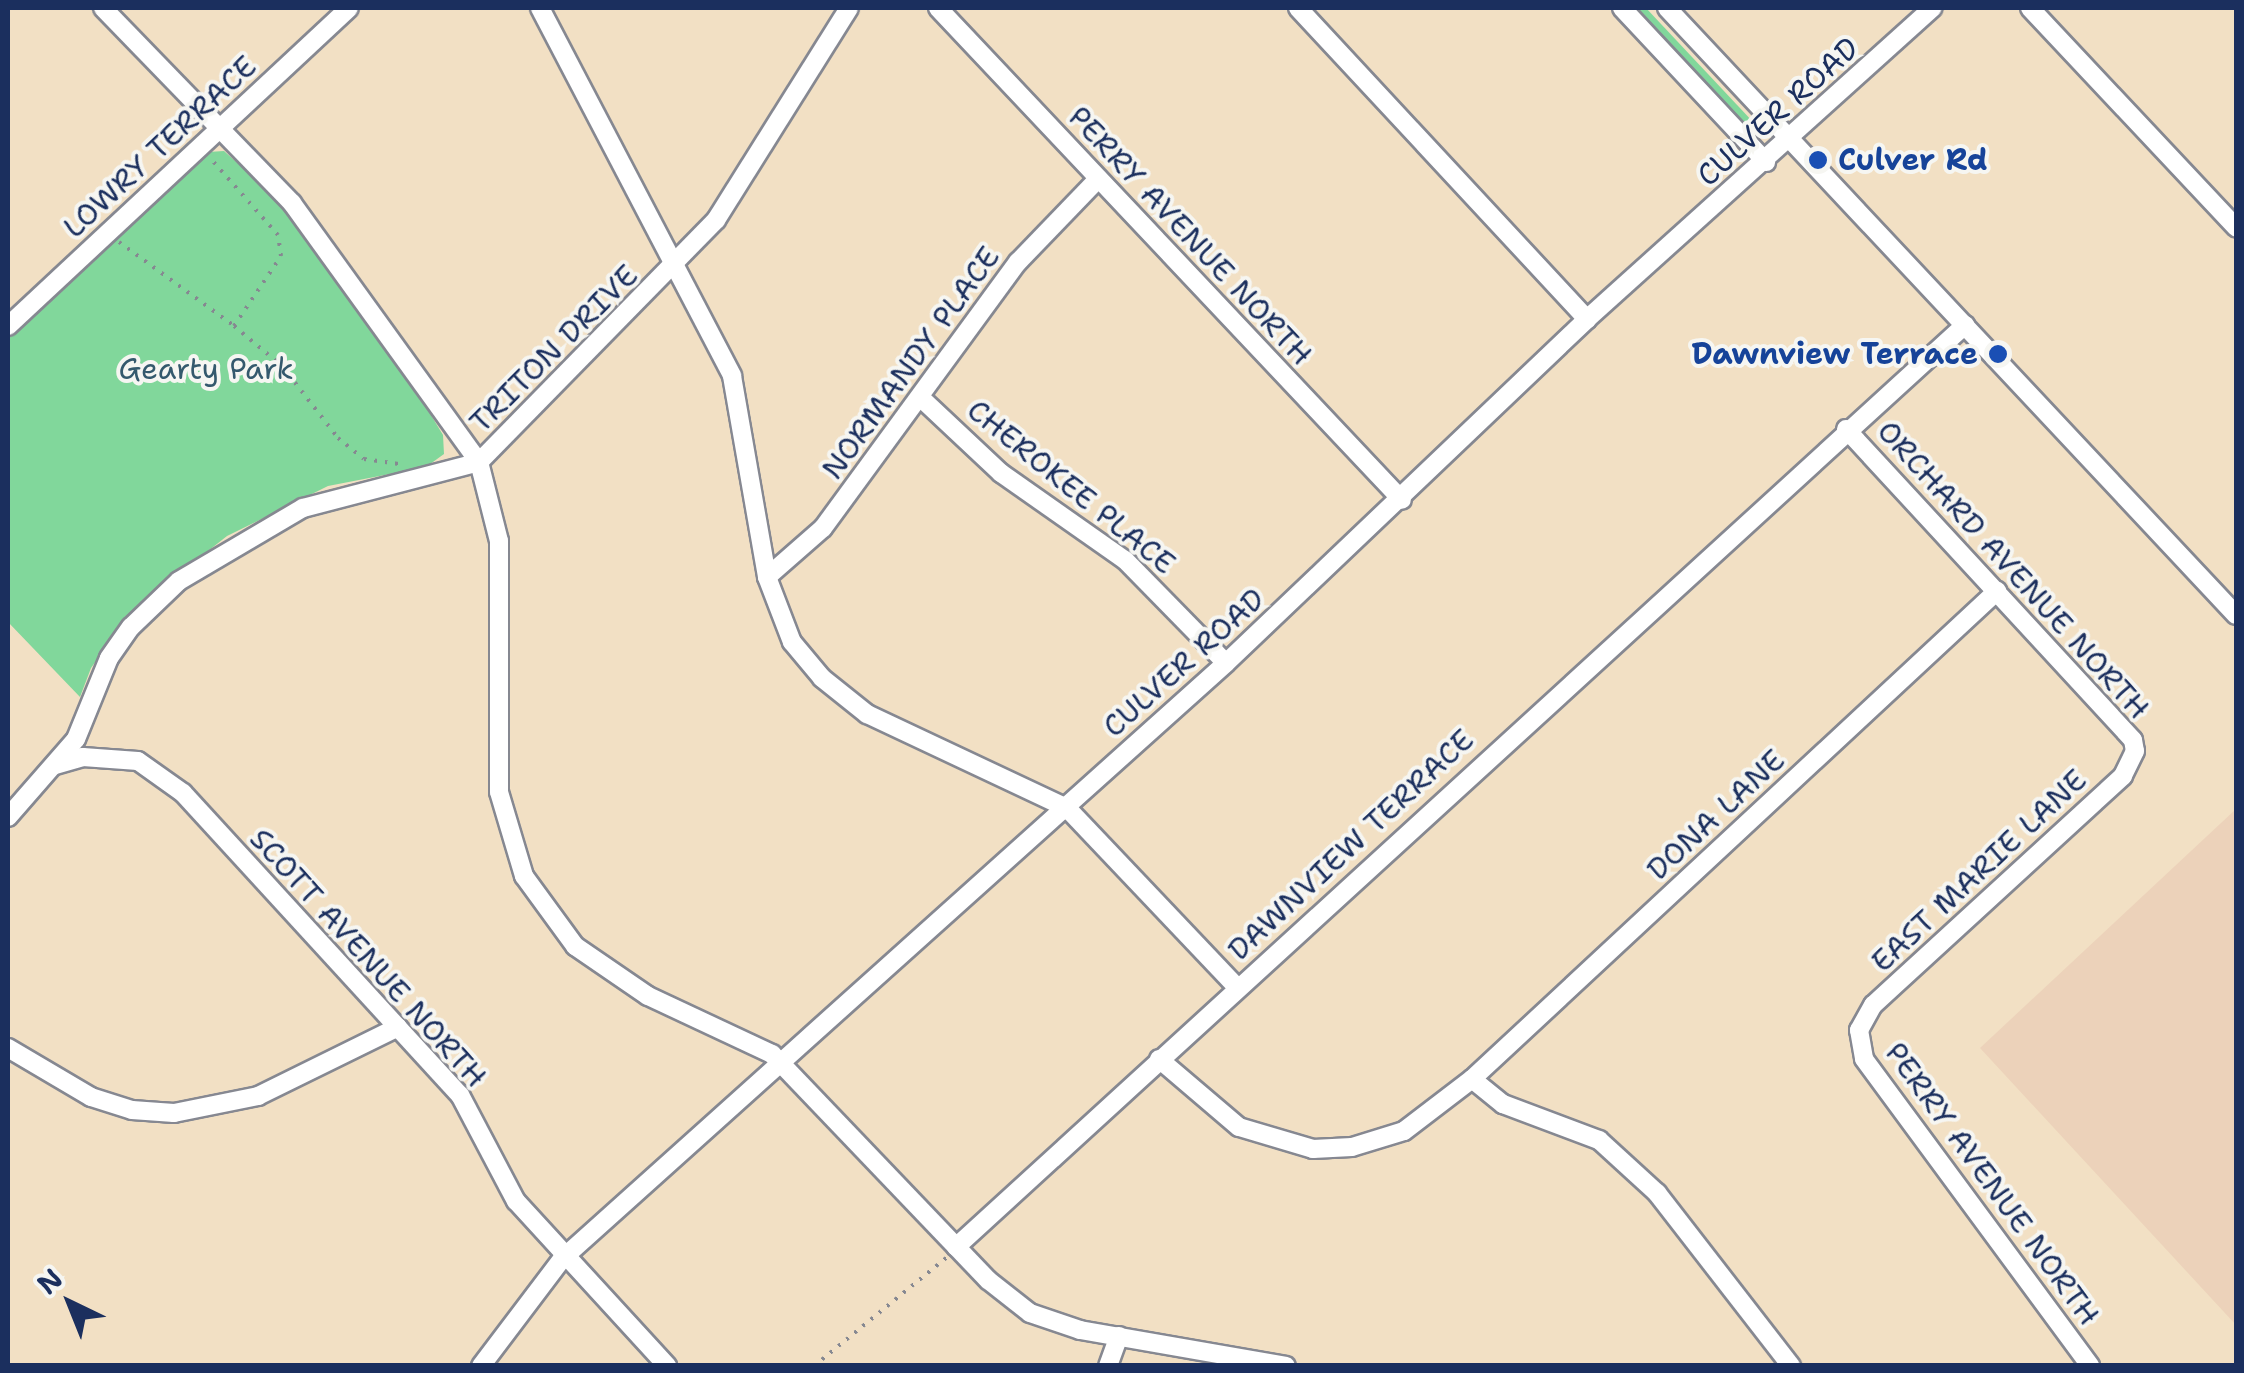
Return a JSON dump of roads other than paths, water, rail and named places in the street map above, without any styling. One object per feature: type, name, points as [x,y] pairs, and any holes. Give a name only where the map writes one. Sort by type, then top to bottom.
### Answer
[{"type":"street","points":[[104,8],[322,240],[479,462],[499,541],[499,792],[524,876],[575,946],[610,974],[783,1064],[950,1253],[1030,1313],[1119,1336],[1286,1366]]},
{"type":"street","name":"LOWRY TERRACE","points":[[9,322],[350,8]]},
{"type":"street","points":[[540,8],[590,112],[678,264],[737,394],[767,577],[792,642],[843,698],[900,734],[1067,808],[1237,986]]},
{"type":"street","name":"TRITON DRIVE","points":[[8,817],[76,739],[108,658],[179,581],[303,508],[479,462],[678,264],[724,208],[849,8]]},
{"type":"street","name":"PERRY AVENUE NORTH","points":[[938,8],[1402,500]]},
{"type":"street","points":[[1298,8],[1587,319]]},
{"type":"street","points":[[1622,8],[1766,162]]},
{"type":"street","points":[[1667,8],[2236,615]]},
{"type":"street","name":"CULVER ROAD","points":[[481,1366],[567,1256],[1226,663],[1402,500],[1587,319],[1934,8]]},
{"type":"street","points":[[2030,8],[2236,227]]},
{"type":"street","name":"NORMANDY PLACE","points":[[767,577],[823,528],[1018,262],[1098,179]]},
{"type":"street","name":"DAWNVIEW TERRACE","points":[[950,1253],[1237,986],[1964,325]]},
{"type":"street","name":"CHEROKEE PLACE","points":[[921,398],[1001,473],[1125,560],[1226,663]]},
{"type":"street","name":"ORCHARD AVENUE NORTH","points":[[1846,429],[2127,728],[2135,751]]},
{"type":"street","name":"DONA LANE","points":[[1159,1060],[1239,1127],[1313,1149],[1352,1147],[1404,1131],[1472,1080],[1997,591]]},
{"type":"street","name":"EAST MARIE LANE","points":[[1859,1030],[1874,1005],[2123,776],[2135,751]]},
{"type":"street","name":"SCOTT AVENUE NORTH","points":[[55,765],[110,756],[161,774],[460,1095],[516,1200],[667,1366]]},
{"type":"street","points":[[8,1048],[90,1096],[132,1110],[174,1112],[258,1096],[398,1027]]},
{"type":"street","name":"PERRY AVENUE NORTH","points":[[1859,1030],[1864,1059],[2090,1366]]},
{"type":"street","points":[[1472,1080],[1502,1104],[1563,1122],[1631,1163],[1791,1366]]},
{"type":"street","points":[[1108,1366],[1119,1336]]},
{"type":"place","name":"Culver Rd","points":[[1818,160]]},
{"type":"place","name":"Dawnview Terrace","points":[[1998,354]]},
{"type":"park label","name":"Gearty Park","points":[[206,369]]}]
